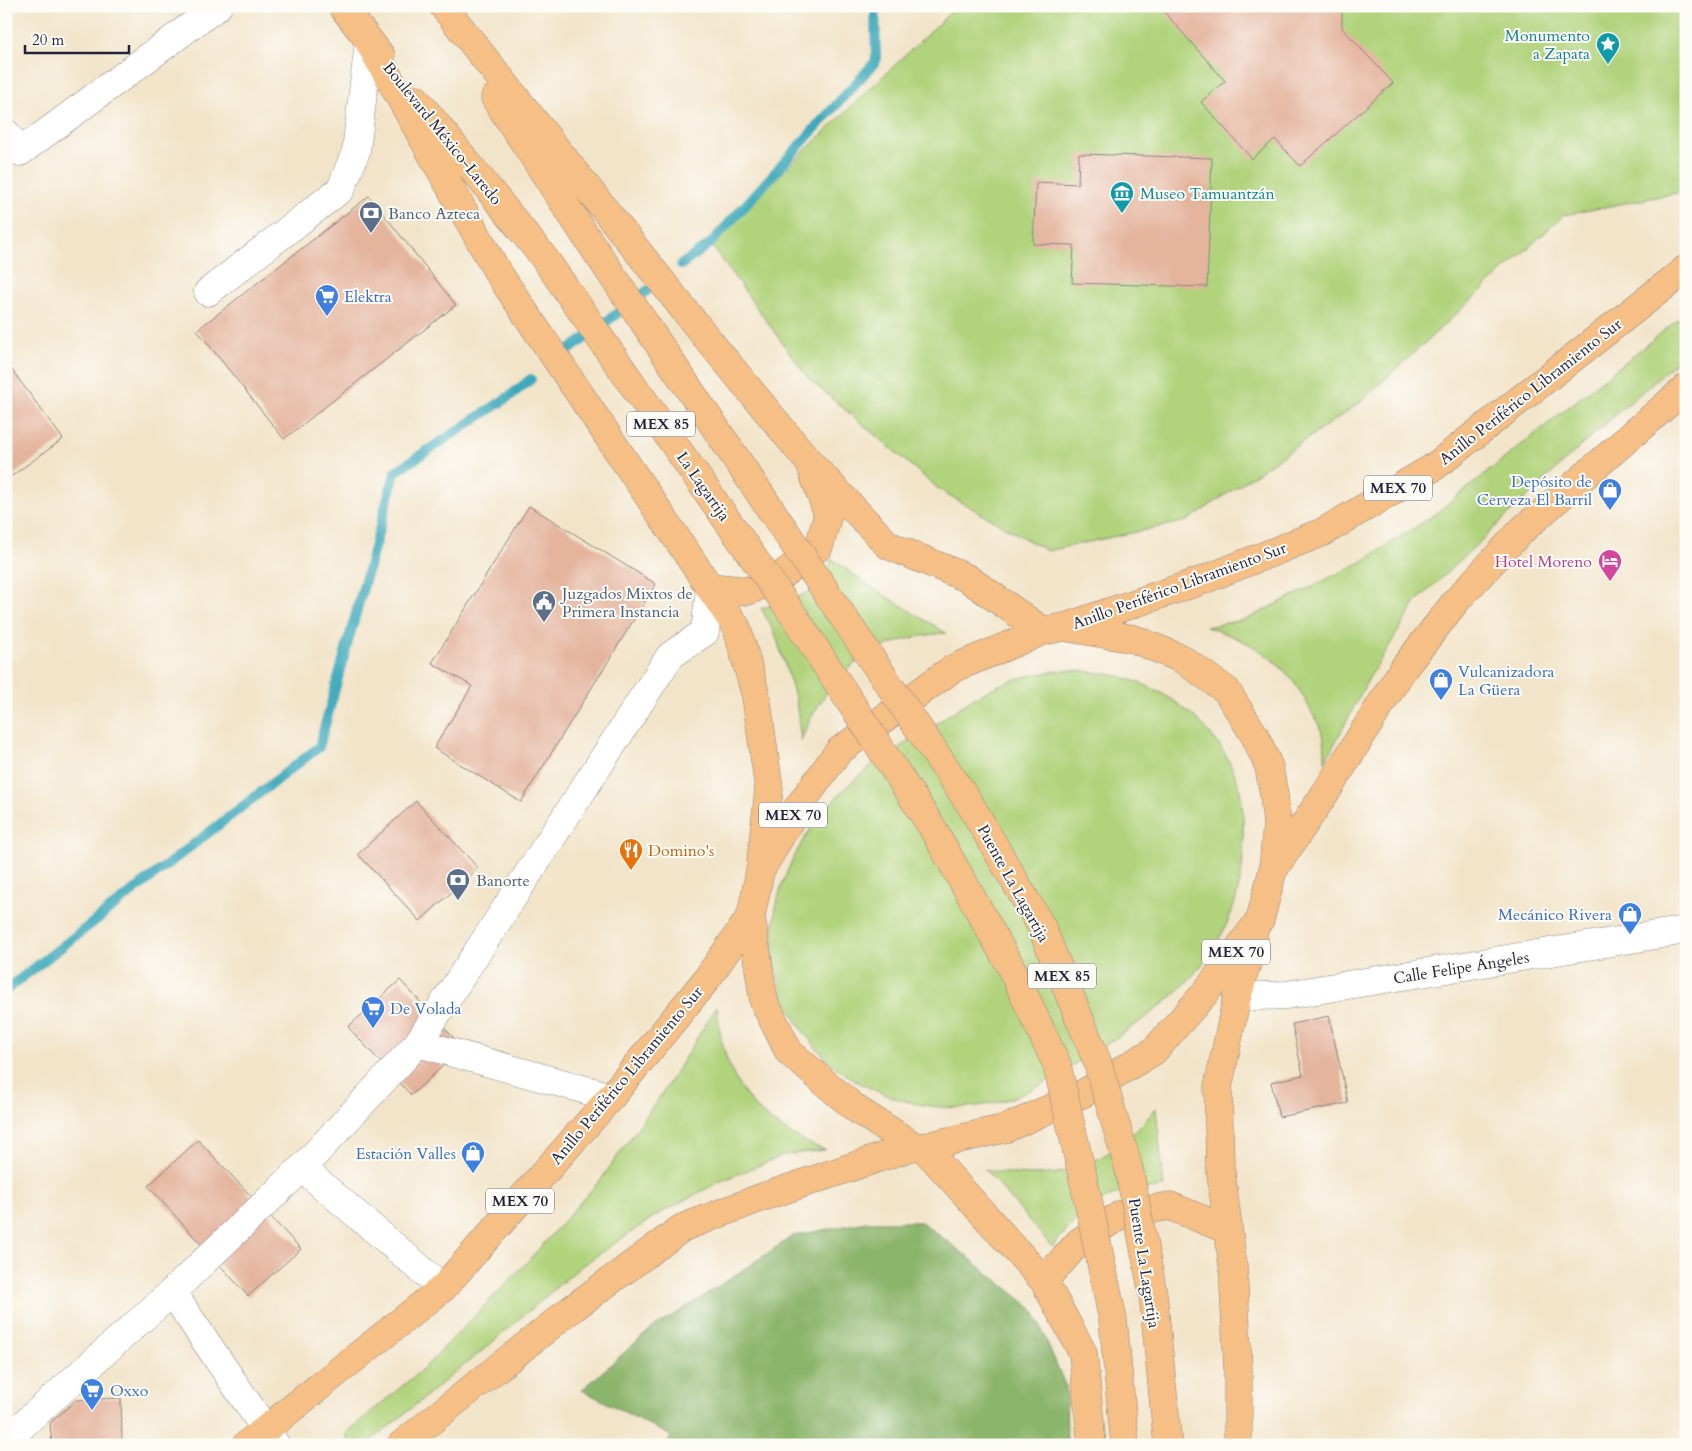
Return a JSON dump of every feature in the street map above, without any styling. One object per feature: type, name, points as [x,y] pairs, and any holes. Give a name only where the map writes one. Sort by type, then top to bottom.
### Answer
[{"type":"main road","name":"Boulevard México-Laredo","points":[[342,6],[545,259]]},
{"type":"main road","name":"Puente La Lagartija","points":[[431,6],[971,806],[1041,926],[1097,1060],[1129,1169],[1153,1294],[1168,1445]]},
{"type":"main road","points":[[443,6],[688,316],[809,462],[888,545],[967,578],[1054,629]]},
{"type":"main road","points":[[369,42],[497,272],[737,628],[756,696],[769,789],[760,871]]},
{"type":"main road","name":"La Lagartija","points":[[545,259],[776,589],[932,827],[1012,968],[1057,1065],[1113,1320],[1125,1445]]},
{"type":"main road","name":"Anillo Periférico Libramiento Sur","points":[[919,1147],[856,1108],[788,1052],[764,1002],[751,916],[760,871],[796,810],[839,752],[952,669],[1054,629],[1203,580],[1324,532],[1434,467],[1686,269]]},
{"type":"main road","name":"Anillo Periférico Libramiento Sur","points":[[1273,870],[1328,789],[1403,669],[1456,601],[1521,531],[1686,388]]},
{"type":"main road","points":[[710,587],[748,591],[778,578],[819,547],[828,514],[809,462]]},
{"type":"main road","name":"Anillo Periférico Libramiento Sur","points":[[401,1445],[569,1311],[682,1228],[760,1198],[919,1147],[1007,1128],[1084,1093],[1154,1051],[1206,992],[1260,920],[1273,870],[1277,824],[1274,795],[1268,767],[1255,736],[1226,690],[1182,658],[1134,639],[1054,629]]},
{"type":"main road","name":"Anillo Periférico Libramiento Sur","points":[[262,1440],[444,1288],[611,1097],[706,980],[751,916]]},
{"type":"main road","points":[[1238,1445],[1238,1370],[1233,1266],[1220,1166],[1218,1087],[1237,997],[1260,920]]},
{"type":"main road","points":[[919,1147],[1044,1281],[1083,1353],[1092,1445]]},
{"type":"main road","points":[[1044,1281],[1078,1242],[1122,1214],[1170,1206],[1228,1230]]},
{"type":"street","points":[[6,133],[20,152],[218,6]]},
{"type":"street","points":[[208,292],[341,189],[356,151],[369,42]]},
{"type":"street","points":[[6,1440],[172,1292],[302,1168],[418,1043],[670,656],[705,632],[710,587]]},
{"type":"street","name":"Calle Felipe Ángeles","points":[[1237,997],[1286,995],[1686,930]]},
{"type":"street","points":[[418,1043],[611,1097]]},
{"type":"street","points":[[302,1168],[444,1288]]},
{"type":"street","points":[[172,1292],[262,1440]]},
{"type":"green space","points":[[957,6],[1686,6],[1686,191],[1564,215],[1358,404],[1187,521],[1047,551],[940,490],[808,378],[709,242]]},
{"type":"green space","points":[[1686,313],[1686,353],[1586,441],[1417,601],[1369,678],[1325,762],[1324,739],[1317,721],[1302,694],[1281,667],[1269,657],[1240,640],[1206,627],[1247,619],[1361,562],[1434,515]]},
{"type":"green space","points":[[831,558],[865,583],[946,633],[919,636],[895,643],[874,651],[856,663],[839,678],[825,695],[801,741],[796,700],[776,636],[761,608],[796,598],[820,584],[827,575]]},
{"type":"green space","points":[[1066,670],[1087,671],[1122,677],[1162,694],[1198,720],[1226,755],[1235,775],[1241,796],[1243,860],[1239,887],[1226,926],[1207,958],[1176,993],[1158,1008],[1121,1035],[1051,1079],[1018,1096],[977,1106],[928,1106],[895,1098],[864,1085],[840,1070],[810,1041],[788,1005],[776,971],[773,937],[777,904],[787,872],[802,842],[822,813],[872,765],[988,690],[1024,677]]},
{"type":"green space","points":[[717,1006],[720,1033],[726,1057],[735,1078],[747,1096],[761,1113],[779,1127],[825,1150],[784,1155],[719,1182],[655,1216],[580,1267],[488,1346],[366,1445],[349,1445],[346,1433],[425,1367],[529,1260],[602,1178],[666,1088]]},
{"type":"green space","points":[[1156,1108],[1164,1187],[1118,1193],[1085,1210],[1052,1247],[985,1169],[1012,1174],[1036,1175],[1081,1167],[1101,1157],[1120,1144]]},
{"type":"green space","points":[[866,1222],[921,1222],[1033,1309],[1066,1387],[1067,1445],[667,1445],[671,1436],[582,1390],[651,1329],[793,1236]]},
{"type":"building","points":[[1159,6],[1342,6],[1342,28],[1393,83],[1300,166],[1275,139],[1252,159],[1201,102],[1225,81]]},
{"type":"building","name":"Museo Tamuantzán","points":[[1079,154],[1212,158],[1207,287],[1072,283],[1074,245],[1033,244],[1036,182],[1078,184]]},
{"type":"building","name":"Elektra","points":[[369,196],[456,305],[284,439],[197,330]]},
{"type":"building","points":[[6,362],[63,439],[6,480]]},
{"type":"building","name":"Juzgados Mixtos de Primera Instancia","points":[[529,506],[656,584],[521,802],[434,748],[472,686],[432,663]]},
{"type":"building","points":[[416,801],[478,868],[420,921],[358,854]]},
{"type":"building","points":[[400,980],[463,1048],[411,1095],[348,1027]]},
{"type":"building","points":[[1329,1016],[1348,1103],[1279,1117],[1271,1082],[1303,1075],[1292,1024]]},
{"type":"building","points":[[198,1140],[301,1249],[248,1296],[148,1186]]},
{"type":"building","name":"Oxxo","points":[[121,1398],[122,1445],[52,1445],[50,1423],[76,1400]]},
{"type":"waterway","points":[[681,265],[711,243],[876,61],[875,6]]},
{"type":"waterway","points":[[564,354],[648,290]]},
{"type":"waterway","points":[[6,990],[319,747],[395,472],[510,396],[531,379]]},
{"type":"place","name":"Monumento a Zapata","points":[[1608,65]]},
{"type":"place","name":"Museo Tamuantzán","points":[[1122,214]]},
{"type":"place","name":"Banco Azteca","points":[[371,234]]},
{"type":"place","name":"Elektra","points":[[327,317]]},
{"type":"place","name":"Depósito de Cerveza El Barril","points":[[1610,511]]},
{"type":"place","name":"Hotel Moreno","points":[[1610,582]]},
{"type":"place","name":"Juzgados Mixtos de Primera Instancia","points":[[544,623]]},
{"type":"place","name":"Vulcanizadora La Güera","points":[[1441,701]]},
{"type":"place","name":"Domino's","points":[[631,871]]},
{"type":"place","name":"Banorte","points":[[458,901]]},
{"type":"place","name":"Mecánico Rivera","points":[[1630,935]]},
{"type":"place","name":"De Volada","points":[[373,1029]]},
{"type":"place","name":"Estación Valles","points":[[473,1174]]},
{"type":"place","name":"Oxxo","points":[[92,1411]]}]
